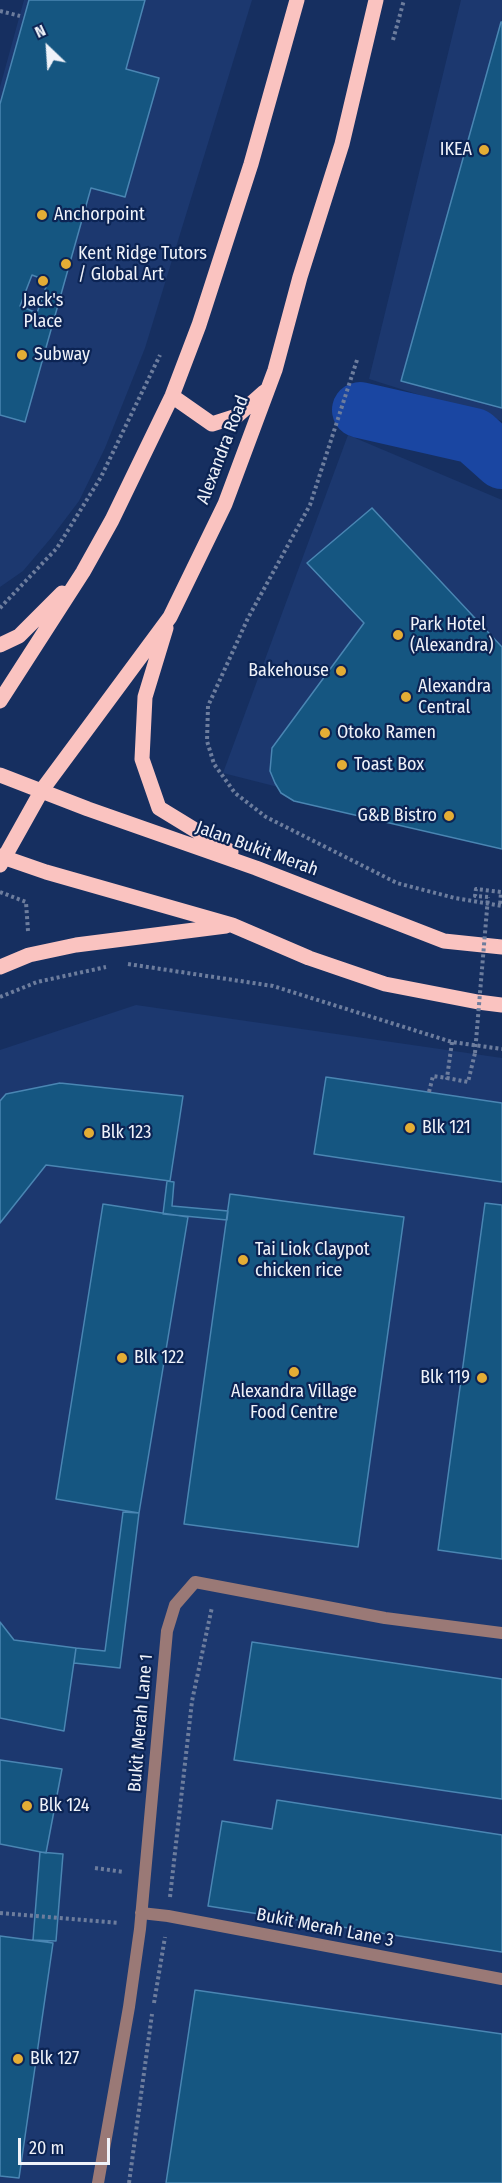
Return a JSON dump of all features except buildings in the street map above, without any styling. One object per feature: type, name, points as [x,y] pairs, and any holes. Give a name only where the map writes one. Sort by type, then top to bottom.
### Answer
[{"type":"main road","points":[[0,700],[83,572],[112,520],[172,396],[199,325],[251,164],[297,0]]},
{"type":"main road","name":"Alexandra Road","points":[[2,859],[42,790],[170,617],[225,504],[275,370],[300,277],[342,144],[376,0]]},
{"type":"main road","points":[[172,396],[212,424],[237,416],[266,391]]},
{"type":"main road","points":[[0,645],[19,636],[83,572]]},
{"type":"main road","points":[[170,617],[145,697],[142,759],[159,808],[256,867]]},
{"type":"main road","name":"Jalan Bukit Merah","points":[[0,775],[88,809],[256,867],[444,941],[502,947]]},
{"type":"main road","points":[[2,859],[232,925],[309,958],[385,984],[502,1005]]},
{"type":"main road","points":[[0,967],[29,955],[76,945],[232,925]]},
{"type":"street","name":"Bukit Merah Lane 1","points":[[98,2183],[129,2007],[140,1929],[167,1631],[175,1605],[195,1582],[385,1618],[502,1633]]},
{"type":"street","name":"Bukit Merah Lane 3","points":[[141,1913],[168,1916],[502,1979]]},
{"type":"path","points":[[0,11],[20,16]]},
{"type":"path","points":[[0,608],[57,548],[70,528],[101,477],[165,346]]},
{"type":"path","points":[[357,360],[310,505],[248,618],[208,706],[207,741],[214,764],[235,793],[266,817],[397,883],[455,898],[501,906],[501,892],[476,890],[475,896],[488,897],[475,1053],[468,1082],[432,1076],[429,1092]]},
{"type":"path","points":[[123,963],[273,986],[452,1041],[502,1049]]},
{"type":"path","points":[[0,997],[37,982],[112,965]]},
{"type":"path","points":[[447,1078],[452,1041]]},
{"type":"path","points":[[129,2183],[168,1916],[192,1701],[216,1586]]},
{"type":"path","points":[[95,1868],[126,1872]]},
{"type":"path","points":[[0,1913],[130,1924],[140,1929]]},
{"type":"shaded area","points":[[24,0],[252,0],[145,348],[105,448],[79,501],[23,571],[0,587],[0,87]]},
{"type":"shaded area","points":[[461,0],[502,0],[502,421],[369,379]]},
{"type":"shaded area","name":"Alexandra Central","points":[[348,435],[502,500],[502,844],[223,773]]},
{"type":"shaded area","points":[[136,1005],[502,1058],[502,2183],[0,2183],[0,1050]]},
{"type":"waterway","points":[[360,410],[474,436],[502,461]]},
{"type":"place","name":"IKEA","points":[[484,150]]},
{"type":"place","name":"Anchorpoint","points":[[42,215]]},
{"type":"place","name":"Kent Ridge Tutors / Global Art","points":[[66,264]]},
{"type":"place","name":"Jack's Place","points":[[43,281]]},
{"type":"place","name":"Subway","points":[[22,355]]},
{"type":"place","name":"Park Hotel (Alexandra)","points":[[398,635]]},
{"type":"place","name":"Bakehouse","points":[[341,671]]},
{"type":"place","name":"Alexandra Central","points":[[406,697]]},
{"type":"place","name":"Otoko Ramen","points":[[325,733]]},
{"type":"place","name":"Toast Box","points":[[342,765]]},
{"type":"place","name":"G&B Bistro","points":[[449,816]]},
{"type":"place","name":"Blk 121","points":[[410,1128]]},
{"type":"place","name":"Blk 123","points":[[89,1133]]},
{"type":"place","name":"Tai Liok Claypot chicken rice","points":[[243,1260]]},
{"type":"place","name":"Blk 122","points":[[122,1358]]},
{"type":"place","name":"Alexandra Village Food Centre","points":[[294,1372]]},
{"type":"place","name":"Blk 119","points":[[482,1378]]},
{"type":"place","name":"Blk 124","points":[[27,1806]]},
{"type":"place","name":"Blk 127","points":[[18,2059]]}]
